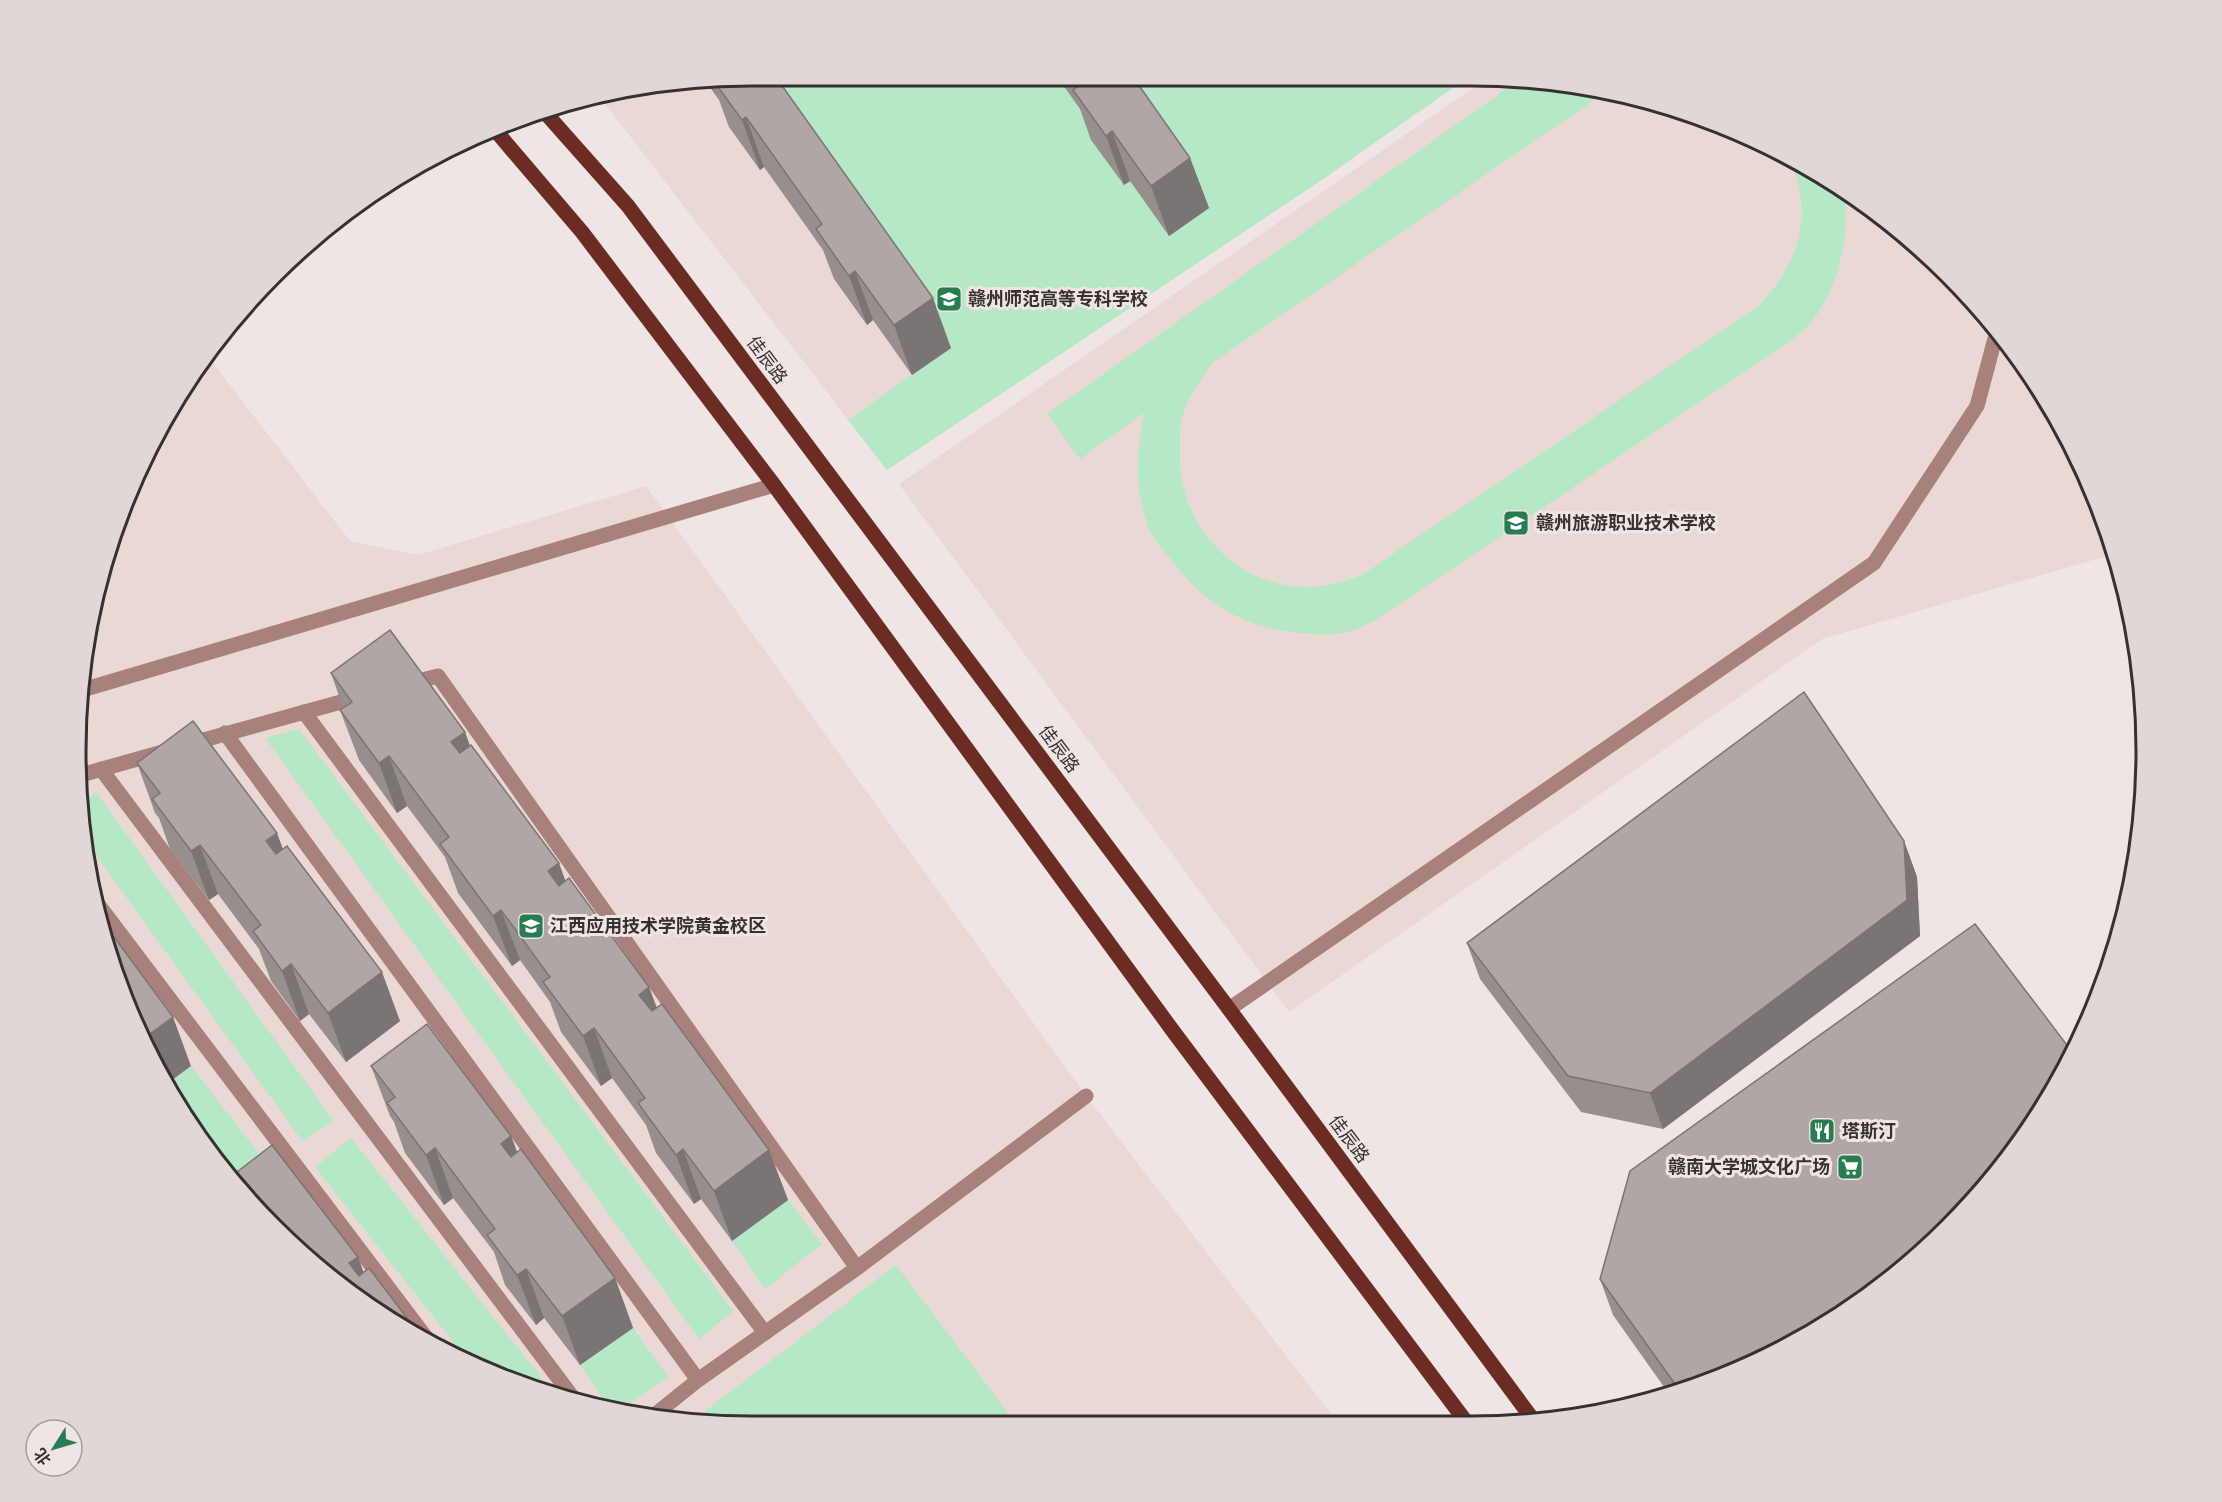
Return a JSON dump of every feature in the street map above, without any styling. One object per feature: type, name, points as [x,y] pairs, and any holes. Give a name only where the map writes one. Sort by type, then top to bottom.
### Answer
[{"type":"main road","name":"佳辰路","points":[[549,117],[628,206],[1529,1414]]},
{"type":"main road","points":[[499,135],[582,232],[774,485],[1166,1022],[1462,1416]]},
{"type":"street","points":[[1229,1009],[1874,563],[1977,406],[1994,340]]},
{"type":"street","points":[[89,688],[774,485]]},
{"type":"street","points":[[393,688],[438,676],[857,1268]]},
{"type":"street","points":[[87,773],[371,694]]},
{"type":"street","points":[[304,712],[765,1333]]},
{"type":"street","points":[[225,733],[698,1380]]},
{"type":"street","points":[[101,769],[568,1390]]},
{"type":"street","points":[[106,915],[416,1326]]},
{"type":"street","points":[[660,1410],[698,1380],[857,1268],[1086,1096]]},
{"type":"shaded area","name":"赣州师范高等专科学校","points":[[751,86],[1455,86],[1323,179],[887,470],[604,102],[664,91]]},
{"type":"shaded area","name":"赣州旅游职业技术学校","points":[[1476,86],[1515,87],[1601,98],[1643,108],[1726,136],[1804,175],[1876,223],[1942,280],[1999,346],[2024,381],[2068,457],[2086,496],[2107,556],[1822,639],[1289,1012],[899,484]]},
{"type":"shaded area","name":"江西应用技术学院黄金校区","points":[[212,362],[350,541],[418,555],[646,486],[1086,1096],[1333,1416],[751,1416],[664,1411],[579,1394],[496,1366],[418,1327],[381,1304],[312,1251],[280,1222],[223,1156],[175,1084],[154,1045],[136,1006],[108,923],[91,838],[87,795],[87,707],[98,621],[108,579],[136,496],[154,457],[175,418]]},
{"type":"green space","name":"赣州师范高等专科学校","points":[[764,86],[1064,86],[1098,134],[1091,140],[1124,185],[1130,181],[1169,235],[1208,208],[1122,86],[1455,86],[1323,179],[887,470],[848,420],[950,348]]},
{"type":"green space","points":[[1509,87],[1598,98],[1212,363],[1185,407],[1180,432],[1181,478],[1189,504],[1201,527],[1217,548],[1237,565],[1260,578],[1286,585],[1313,587],[1338,583],[1362,575],[1757,307],[1784,273],[1799,235],[1802,216],[1801,195],[1792,169],[1846,201],[1844,240],[1837,274],[1823,305],[1808,326],[1789,342],[1385,614],[1357,629],[1346,632],[1311,634],[1253,623],[1220,607],[1191,582],[1153,537],[1143,511],[1138,483],[1138,456],[1144,413],[1080,459],[1047,414]]},
{"type":"green space","points":[[299,729],[733,1311],[699,1339],[265,738]]},
{"type":"green space","points":[[96,792],[333,1120],[303,1142],[93,851],[87,799]]},
{"type":"green space","points":[[191,1066],[290,1194],[269,1210],[223,1156],[173,1080]]},
{"type":"green space","points":[[351,1138],[546,1384],[496,1366],[459,1349],[315,1167]]},
{"type":"green space","points":[[788,1200],[822,1244],[765,1289],[732,1241]]},
{"type":"green space","points":[[896,1265],[1011,1416],[751,1416],[701,1414]]},
{"type":"green space","points":[[633,1328],[668,1377],[627,1405],[604,1400],[580,1365]]},
{"type":"building","points":[[782,86],[933,298],[894,325],[855,271],[849,276],[816,229],[822,224],[746,117],[742,120],[718,87]]},
{"type":"building","points":[[1079,86],[1139,86],[1190,158],[1151,186],[1112,131],[1106,136],[1073,90]]},
{"type":"building","points":[[390,630],[465,732],[451,742],[460,753],[471,745],[559,863],[548,871],[559,886],[569,878],[649,987],[639,995],[652,1011],[662,1004],[769,1150],[714,1191],[683,1149],[676,1155],[638,1103],[645,1098],[594,1028],[583,1036],[543,982],[550,977],[501,910],[493,916],[440,844],[449,837],[389,756],[379,763],[340,710],[352,702],[331,673]]},
{"type":"building","points":[[1804,692],[1904,841],[1907,900],[1650,1093],[1568,1076],[1467,943]]},
{"type":"building","points":[[193,721],[277,833],[266,841],[276,854],[287,846],[382,972],[328,1013],[291,964],[282,971],[253,931],[261,925],[200,845],[191,851],[152,799],[160,793],[137,763]]},
{"type":"building","name":"赣南大学城文化广场","points":[[1975,924],[2068,1046],[2024,1121],[1999,1156],[1942,1222],[1910,1251],[1876,1279],[1804,1327],[1726,1366],[1675,1384],[1600,1279],[1630,1171]]},
{"type":"building","points":[[111,933],[173,1017],[149,1034],[136,1006]]},
{"type":"building","points":[[427,1024],[511,1136],[501,1144],[511,1157],[521,1149],[615,1278],[562,1316],[526,1269],[517,1275],[487,1235],[495,1229],[435,1148],[426,1155],[387,1103],[395,1097],[371,1066]]},
{"type":"building","points":[[272,1145],[358,1257],[349,1263],[359,1276],[369,1268],[410,1322],[346,1279],[312,1251],[280,1222],[237,1172]]},
{"type":"place","name":"赣州师范高等专科学校","points":[[949,299]]},
{"type":"place","name":"赣州旅游职业技术学校","points":[[1516,523]]},
{"type":"place","name":"江西应用技术学院黄金校区","points":[[531,926]]},
{"type":"place","name":"塔斯汀","points":[[1822,1131]]},
{"type":"place","name":"赣南大学城文化广场","points":[[1850,1167]]}]
